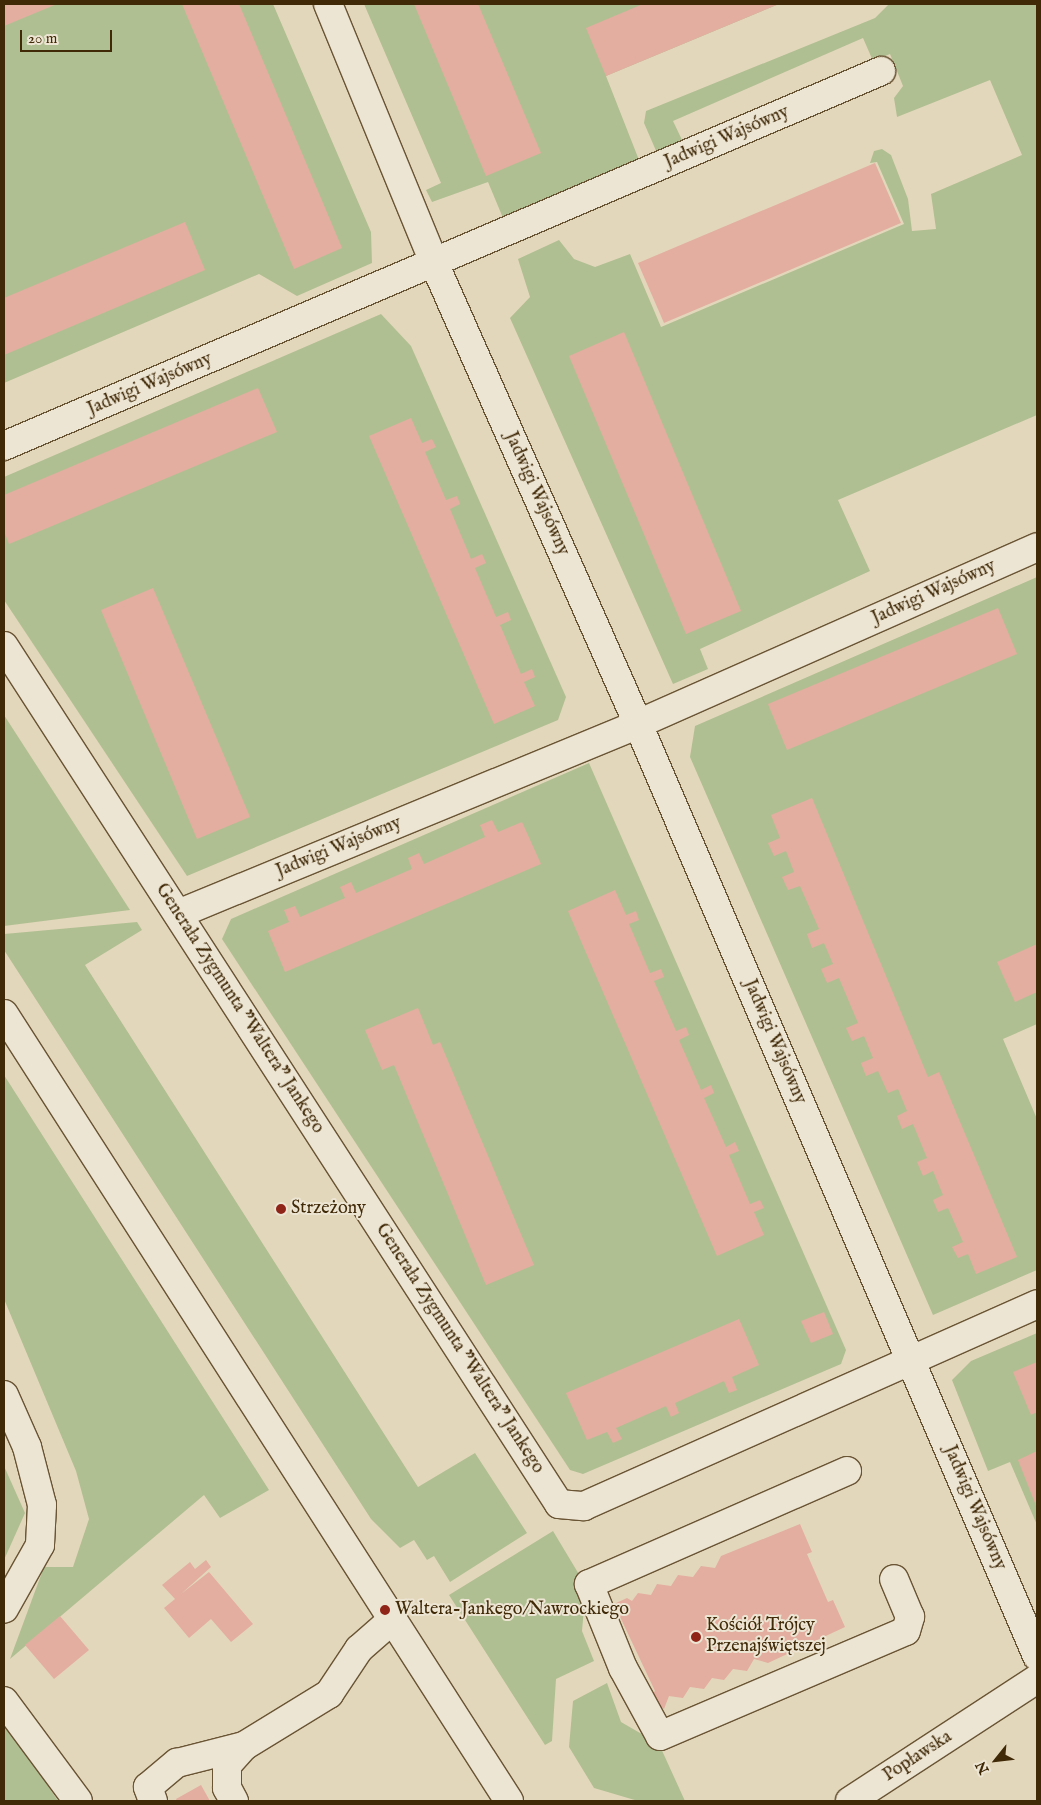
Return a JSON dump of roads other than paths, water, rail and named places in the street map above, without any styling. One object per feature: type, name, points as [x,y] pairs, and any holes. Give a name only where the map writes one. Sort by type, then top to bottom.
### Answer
[{"type":"street","name":"Jadwigi Wajsówny","points":[[328,4],[435,264],[638,724],[1037,1656]]},
{"type":"street","name":"Jadwigi Wajsówny","points":[[4,446],[435,264],[881,71]]},
{"type":"street","name":"Jadwigi Wajsówny","points":[[178,914],[638,724],[1037,547]]},
{"type":"street","name":"Generała Zygmunta \"Waltera\" Jankego","points":[[4,646],[559,1504],[584,1506],[910,1360]]},
{"type":"street","points":[[4,1014],[509,1801]]},
{"type":"street","points":[[910,1360],[1037,1304]]},
{"type":"street","points":[[4,1395],[27,1447],[42,1505],[40,1545],[4,1609]]},
{"type":"street","points":[[847,1471],[589,1584],[623,1668],[660,1736],[906,1631],[910,1617],[894,1579]]},
{"type":"street","points":[[234,1801],[227,1788],[227,1765],[244,1746],[329,1694],[359,1650],[392,1620]]},
{"type":"street","name":"Popławska","points":[[861,1798],[1037,1679]]},
{"type":"street","points":[[4,1701],[78,1801]]},
{"type":"street","points":[[153,1801],[148,1787],[177,1763],[244,1746]]},
{"type":"place","name":"Strzeżony","points":[[281,1209]]},
{"type":"place","name":"Waltera-Jankego/Nawrockiego","points":[[385,1610]]},
{"type":"place","name":"Kościół Trójcy Przenajświętszej","points":[[696,1637]]}]
